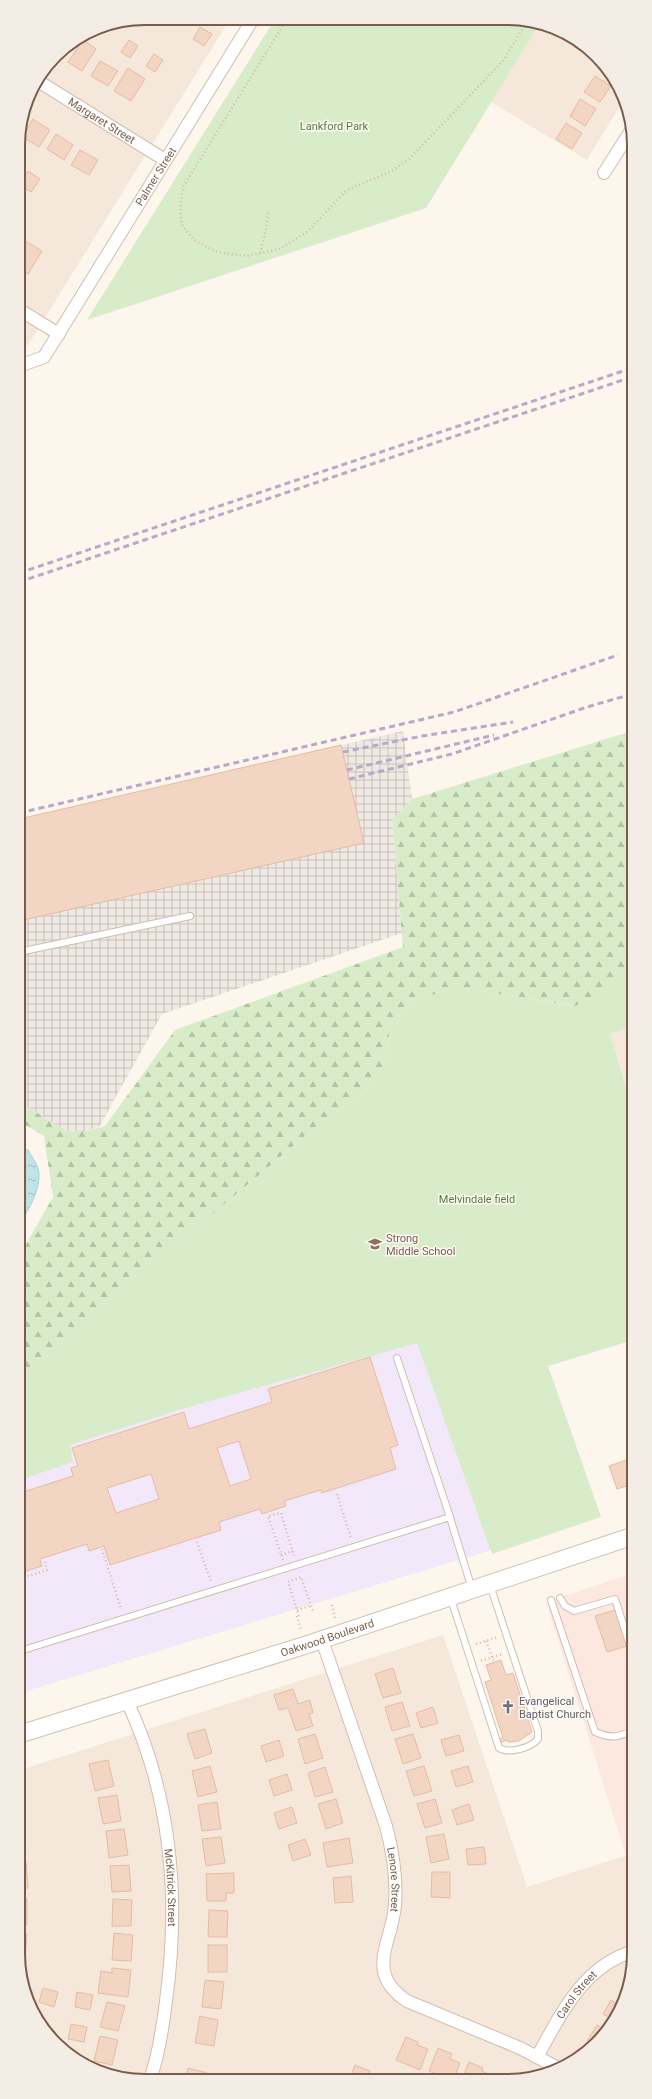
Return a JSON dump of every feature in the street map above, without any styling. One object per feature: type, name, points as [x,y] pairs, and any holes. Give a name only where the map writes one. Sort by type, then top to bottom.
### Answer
[{"type":"main road","name":"Oakwood Boulevard","points":[[25,1732],[322,1640],[627,1538]]},
{"type":"street","name":"Palmer Street","points":[[25,364],[44,357],[249,25]]},
{"type":"street","name":"Margaret Street","points":[[42,83],[166,160]]},
{"type":"street","points":[[604,174],[627,138]]},
{"type":"street","points":[[25,313],[58,334]]},
{"type":"street","name":"Lenore Street","points":[[322,1640],[386,1826],[392,1849],[396,1878],[395,1905],[392,1926],[382,1960],[383,1972],[387,1982],[396,1993],[407,2001],[552,2065]]},
{"type":"street","name":"McKitrick Street","points":[[127,1701],[142,1733],[162,1803],[171,1866],[172,1918],[170,1971],[163,2024],[151,2074]]},
{"type":"street","name":"Carol Street","points":[[537,2057],[570,1999],[582,1984],[610,1961],[627,1954]]},
{"type":"lane","points":[[25,951],[190,916]]},
{"type":"lane","points":[[397,1358],[450,1517],[472,1590]]},
{"type":"lane","points":[[25,1648],[450,1517]]},
{"type":"lane","points":[[451,1597],[499,1748],[510,1751],[532,1745],[538,1739],[538,1735],[490,1584]]},
{"type":"lane","points":[[560,1598],[564,1606],[574,1611],[615,1599],[627,1636]]},
{"type":"lane","points":[[551,1600],[595,1732],[606,1737],[616,1737],[627,1733]]},
{"type":"path","points":[[283,25],[183,187],[180,208],[182,225],[194,240],[218,252],[246,256],[279,249],[307,232],[347,190],[392,171],[409,159],[503,61],[524,26]]},
{"type":"path","points":[[260,253],[266,230],[268,211]]},
{"type":"path","points":[[337,1494],[351,1538]]},
{"type":"path","points":[[283,1560],[268,1516],[281,1512],[295,1556]]},
{"type":"path","points":[[198,1542],[211,1583]]},
{"type":"path","points":[[102,1549],[121,1611]]},
{"type":"path","points":[[281,1555],[293,1551]]},
{"type":"path","points":[[25,1577],[47,1570],[45,1562]]},
{"type":"path","points":[[301,1630],[297,1610],[288,1582],[302,1577],[313,1611]]},
{"type":"path","points":[[332,1605],[336,1618]]},
{"type":"path","points":[[297,1610],[311,1606]]},
{"type":"path","points":[[472,1646],[505,1632]]},
{"type":"path","points":[[486,1641],[494,1662]]},
{"type":"path","points":[[476,1663],[509,1652]]},
{"type":"shaded area","points":[[138,25],[226,25],[28,345],[25,346],[25,138],[29,114],[41,85],[55,66],[72,50],[99,34],[114,29]]},
{"type":"shaded area","points":[[536,29],[560,37],[592,60],[607,79],[615,92],[620,105],[587,160],[491,102]]},
{"type":"shaded area","points":[[403,731],[412,799],[392,820],[402,933],[162,1014],[99,1127],[83,1132],[67,1131],[25,1106],[25,818]]},
{"type":"shaded area","points":[[627,1028],[627,1089],[610,1034]]},
{"type":"shaded area","name":"Strong Middle School","points":[[627,1028],[610,1034],[627,1089],[627,1342],[548,1366],[601,1517],[25,1691],[25,1347],[204,1149]]},
{"type":"shaded area","points":[[627,1575],[626,1856],[546,1602]]},
{"type":"shaded area","points":[[443,1635],[527,1887],[627,1855],[627,1961],[625,1977],[618,2000],[607,2020],[586,2044],[560,2062],[530,2072],[514,2074],[138,2074],[107,2068],[92,2062],[79,2054],[60,2039],[41,2014],[29,1985],[25,1961],[25,1768]]},
{"type":"green space","name":"Lankford Park","points":[[271,25],[507,25],[536,29],[426,208],[87,320]]},
{"type":"green space","points":[[627,733],[627,977],[575,1006],[476,990],[446,990],[414,1001],[390,1024],[386,1061],[365,1092],[318,1125],[25,1372],[25,1246],[53,1197],[44,1136],[25,1125],[25,1106],[67,1131],[83,1132],[105,1126],[175,1030],[403,947],[392,820],[412,799]]},
{"type":"green space","name":"Melvindale field","points":[[627,977],[627,1028],[610,1034],[627,1091],[627,1342],[548,1366],[601,1517],[492,1554],[417,1343],[185,1408],[70,1445],[73,1462],[25,1478],[25,1372],[318,1125],[365,1092],[386,1061],[390,1024],[414,1001],[446,990],[476,990],[574,1006]]},
{"type":"water","points":[[25,1150],[28,1150],[39,1173],[38,1186],[25,1214]]},
{"type":"building","points":[[200,27],[212,34],[204,46],[193,39]]},
{"type":"building","points":[[129,40],[138,46],[130,58],[121,52]]},
{"type":"building","points":[[85,41],[96,49],[82,71],[68,62],[80,45]]},
{"type":"building","points":[[154,54],[163,60],[155,72],[146,66]]},
{"type":"building","points":[[100,61],[118,71],[108,86],[91,76]]},
{"type":"building","points":[[128,68],[145,79],[131,101],[114,91]]},
{"type":"building","points":[[595,76],[611,86],[600,102],[584,92]]},
{"type":"building","points":[[580,99],[596,109],[585,126],[570,116]]},
{"type":"building","points":[[33,119],[50,130],[39,147],[25,139],[26,131]]},
{"type":"building","points":[[566,123],[582,133],[572,149],[556,139]]},
{"type":"building","points":[[56,134],[73,145],[64,160],[47,149]]},
{"type":"building","points":[[80,150],[98,160],[89,175],[71,165]]},
{"type":"building","points":[[28,171],[40,179],[31,192],[25,188],[25,176]]},
{"type":"building","points":[[25,241],[42,251],[28,274],[25,272]]},
{"type":"building","points":[[341,745],[364,843],[25,920],[25,818]]},
{"type":"building","points":[[370,1357],[398,1445],[390,1448],[396,1469],[322,1493],[321,1490],[284,1501],[286,1506],[262,1514],[260,1509],[219,1522],[221,1530],[110,1565],[104,1546],[89,1551],[87,1544],[40,1559],[42,1566],[25,1571],[25,1491],[73,1476],[71,1468],[78,1466],[72,1448],[184,1412],[189,1429],[272,1402],[268,1389]],"holes":[[[239,1441],[251,1479],[230,1486],[217,1448]],[[151,1474],[159,1499],[116,1513],[107,1488]]]},
{"type":"building","points":[[627,1460],[627,1486],[617,1489],[609,1466]]},
{"type":"building","points":[[615,1610],[627,1646],[607,1652],[595,1616]]},
{"type":"building","name":"Evangelical Baptist Church","points":[[501,1660],[506,1675],[513,1673],[532,1732],[519,1741],[508,1742],[508,1740],[501,1742],[500,1739],[503,1738],[485,1682],[491,1680],[486,1665]]},
{"type":"building","points":[[393,1668],[401,1693],[383,1698],[375,1674]]},
{"type":"building","points":[[293,1689],[298,1704],[310,1700],[313,1713],[309,1714],[313,1726],[296,1731],[288,1708],[279,1710],[274,1695]]},
{"type":"building","points":[[402,1702],[410,1726],[392,1731],[385,1707]]},
{"type":"building","points":[[433,1707],[438,1723],[421,1728],[416,1713]]},
{"type":"building","points":[[205,1729],[212,1753],[195,1759],[187,1734]]},
{"type":"building","points":[[315,1734],[323,1758],[305,1764],[298,1739]]},
{"type":"building","points":[[413,1734],[421,1758],[403,1764],[395,1739]]},
{"type":"building","points":[[459,1735],[464,1751],[446,1756],[441,1740]]},
{"type":"building","points":[[279,1740],[284,1756],[266,1762],[261,1746]]},
{"type":"building","points":[[108,1760],[114,1786],[95,1791],[89,1764]]},
{"type":"building","points":[[210,1766],[217,1792],[198,1797],[192,1771]]},
{"type":"building","points":[[424,1766],[432,1791],[414,1796],[406,1771]]},
{"type":"building","points":[[468,1766],[473,1782],[456,1787],[451,1771]]},
{"type":"building","points":[[325,1767],[333,1792],[315,1797],[308,1773]]},
{"type":"building","points":[[287,1774],[292,1790],[274,1796],[269,1780]]},
{"type":"building","points":[[117,1795],[121,1821],[103,1824],[98,1798]]},
{"type":"building","points":[[336,1799],[343,1823],[326,1829],[318,1804]]},
{"type":"building","points":[[435,1799],[442,1823],[425,1828],[417,1804]]},
{"type":"building","points":[[217,1802],[221,1829],[202,1831],[198,1805]]},
{"type":"building","points":[[469,1804],[474,1820],[457,1825],[452,1810]]},
{"type":"building","points":[[292,1807],[297,1823],[279,1829],[274,1813]]},
{"type":"building","points":[[124,1829],[128,1855],[109,1858],[106,1831]]},
{"type":"building","points":[[444,1834],[449,1859],[431,1863],[426,1837]]},
{"type":"building","points":[[221,1837],[225,1863],[206,1866],[202,1839]]},
{"type":"building","points":[[349,1838],[353,1863],[327,1867],[323,1843]]},
{"type":"building","points":[[305,1839],[311,1855],[293,1861],[288,1845]]},
{"type":"building","points":[[484,1847],[486,1864],[468,1865],[466,1849]]},
{"type":"building","points":[[25,1862],[26,1862],[28,1888],[25,1888]]},
{"type":"building","points":[[129,1865],[131,1891],[112,1892],[110,1866]]},
{"type":"building","points":[[432,1872],[450,1872],[450,1898],[431,1897]]},
{"type":"building","points":[[234,1873],[234,1893],[226,1893],[226,1901],[207,1901],[206,1874]]},
{"type":"building","points":[[351,1876],[353,1902],[335,1903],[333,1878]]},
{"type":"building","points":[[25,1899],[27,1899],[27,1925],[25,1925]]},
{"type":"building","points":[[113,1899],[132,1900],[131,1926],[112,1926]]},
{"type":"building","points":[[209,1910],[228,1911],[227,1937],[208,1937]]},
{"type":"building","points":[[114,1933],[133,1935],[131,1961],[112,1960]]},
{"type":"building","points":[[25,1934],[27,1934],[25,1961]]},
{"type":"building","points":[[208,1945],[227,1945],[227,1972],[208,1972]]},
{"type":"building","points":[[112,1968],[131,1970],[128,1997],[98,1993],[101,1971],[112,1973]]},
{"type":"building","points":[[205,1980],[224,1982],[221,2009],[202,2007]]},
{"type":"building","points":[[43,1988],[58,1992],[54,2007],[39,2002]]},
{"type":"building","points":[[77,1992],[93,1995],[90,2010],[75,2007]]},
{"type":"building","points":[[611,2000],[616,2003],[609,2017],[603,2014]]},
{"type":"building","points":[[107,2002],[125,2006],[118,2031],[100,2027]]},
{"type":"building","points":[[200,2016],[218,2020],[214,2046],[195,2043]]},
{"type":"building","points":[[71,2024],[87,2027],[84,2042],[68,2039]]},
{"type":"building","points":[[597,2025],[601,2028],[588,2042],[587,2041]]},
{"type":"building","points":[[100,2036],[118,2040],[112,2065],[94,2061]]},
{"type":"building","points":[[406,2037],[418,2042],[417,2045],[428,2049],[420,2070],[396,2060]]},
{"type":"building","points":[[438,2048],[452,2054],[450,2059],[460,2063],[456,2074],[436,2074],[429,2071]]},
{"type":"building","points":[[469,2062],[483,2068],[482,2071],[488,2074],[464,2074]]},
{"type":"building","points":[[355,2065],[370,2071],[369,2074],[352,2074]]},
{"type":"building","points":[[188,2068],[207,2073],[207,2074],[186,2074]]},
{"type":"railway","points":[[25,571],[627,370]]},
{"type":"railway","points":[[25,580],[627,379]]},
{"type":"railway","points":[[25,812],[454,712],[618,655]]},
{"type":"railway","points":[[349,779],[452,754],[587,707],[627,695]]},
{"type":"railway","points":[[343,752],[422,736],[513,722]]},
{"type":"railway","points":[[347,770],[494,735]]},
{"type":"place","name":"Strong Middle School","points":[[375,1244]]},
{"type":"place","name":"Evangelical Baptist Church","points":[[508,1707]]}]
